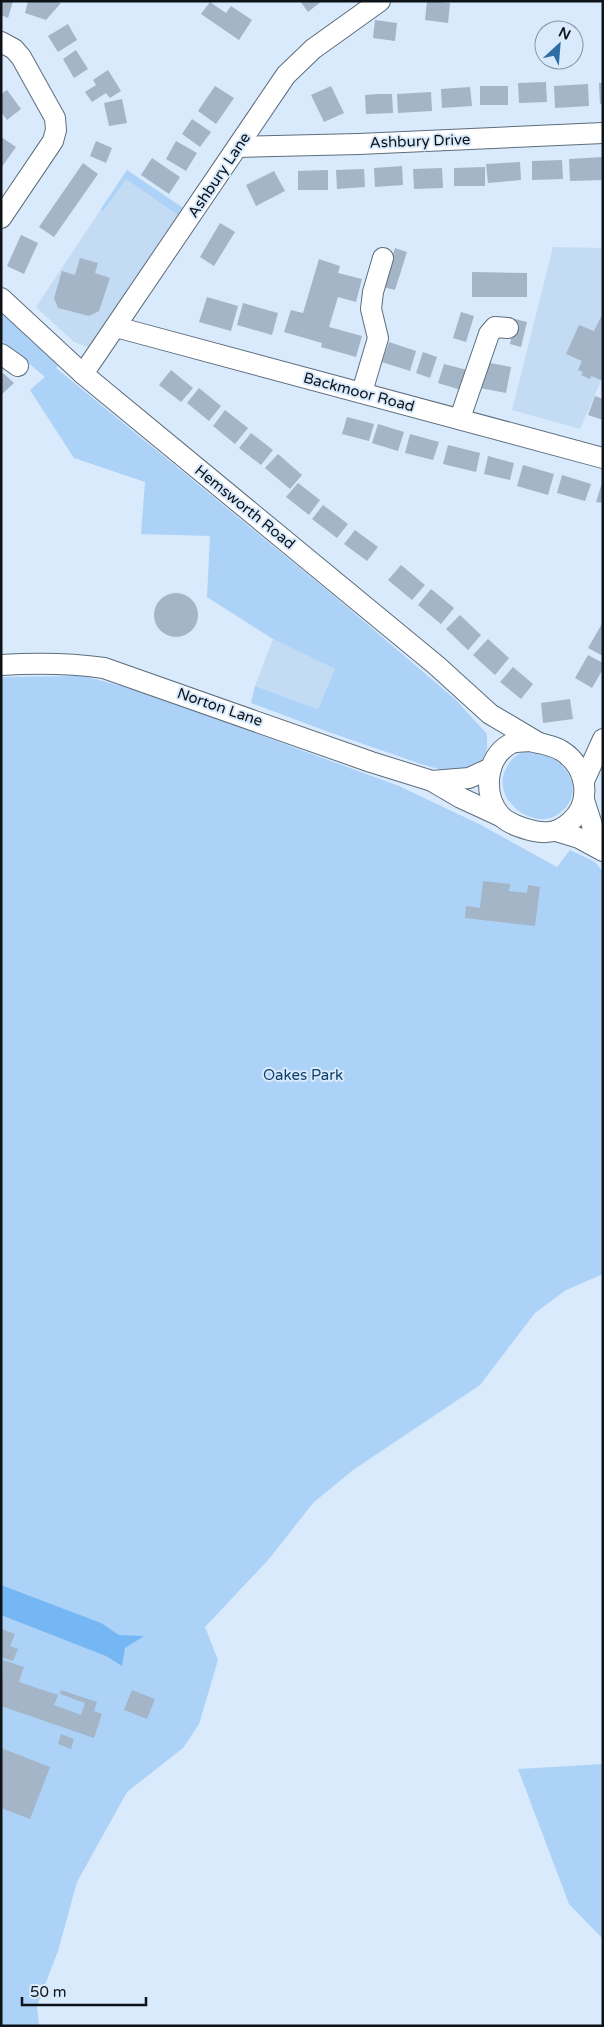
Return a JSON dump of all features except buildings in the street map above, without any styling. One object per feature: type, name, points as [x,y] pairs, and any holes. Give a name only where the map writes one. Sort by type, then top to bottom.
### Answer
[{"type":"street","name":"Ashbury Lane","points":[[83,374],[286,75],[313,49],[380,1]]},
{"type":"street","points":[[1,42],[14,49],[21,57],[55,118],[56,130],[53,141],[1,218]]},
{"type":"street","name":"Ashbury Drive","points":[[238,147],[603,134]]},
{"type":"street","points":[[362,392],[378,338],[370,309],[383,258]]},
{"type":"street","name":"Hemsworth Road","points":[[1,298],[83,374],[436,665],[490,714],[538,742]]},
{"type":"street","name":"Backmoor Road","points":[[116,327],[603,458]]},
{"type":"street","points":[[460,418],[489,334],[495,328],[508,328]]},
{"type":"street","points":[[1,354],[18,366]]},
{"type":"street","name":"Norton Lane","points":[[1,664],[57,663],[104,668],[371,762],[432,781],[461,798],[500,816]]},
{"type":"street","points":[[490,714],[497,732],[489,792],[492,803],[500,816],[515,825],[527,829],[539,832],[556,831],[579,838],[603,850]]},
{"type":"street","points":[[494,762],[511,744],[529,741],[561,750],[584,749],[602,740]]},
{"type":"street","points":[[556,831],[577,815],[602,740]]},
{"type":"street","points":[[561,750],[577,765],[593,828],[603,850]]},
{"type":"street","name":"Norton Lane","points":[[432,781],[469,778],[494,762]]},
{"type":"shaded area","points":[[127,170],[186,210],[91,348],[74,342],[36,307]]},
{"type":"shaded area","points":[[553,247],[603,248],[603,376],[580,429],[512,410]]},
{"type":"shaded area","points":[[273,639],[335,669],[318,709],[255,686]]},
{"type":"shaded area","points":[[1,1585],[101,1623],[119,1635],[144,1636],[125,1648],[122,1666],[106,1656],[1,1615]]},
{"type":"green space","points":[[127,170],[186,210],[181,217],[126,179],[103,211],[101,209]]},
{"type":"green space","points":[[1,312],[58,366],[56,368],[334,596],[456,700],[487,734],[487,749],[478,768],[456,774],[421,764],[251,703],[255,686],[318,709],[335,669],[273,639],[207,597],[210,536],[141,534],[145,482],[74,458],[30,390],[45,377],[1,340]]},
{"type":"green space","name":"Oakes Park","points":[[84,676],[140,691],[399,786],[481,825],[557,867],[570,850],[595,862],[603,872],[603,1274],[566,1290],[535,1313],[480,1385],[353,1470],[313,1503],[269,1559],[205,1627],[218,1660],[199,1724],[183,1748],[127,1792],[77,1882],[58,1951],[37,2006],[39,2026],[1,2026],[1,677]]},
{"type":"green space","points":[[527,751],[539,752],[559,763],[572,781],[573,792],[569,802],[561,812],[550,818],[539,819],[527,816],[517,810],[509,801],[504,790],[503,779],[507,767],[517,755]]},
{"type":"green space","points":[[603,1764],[603,1939],[569,1904],[518,1769]]}]
